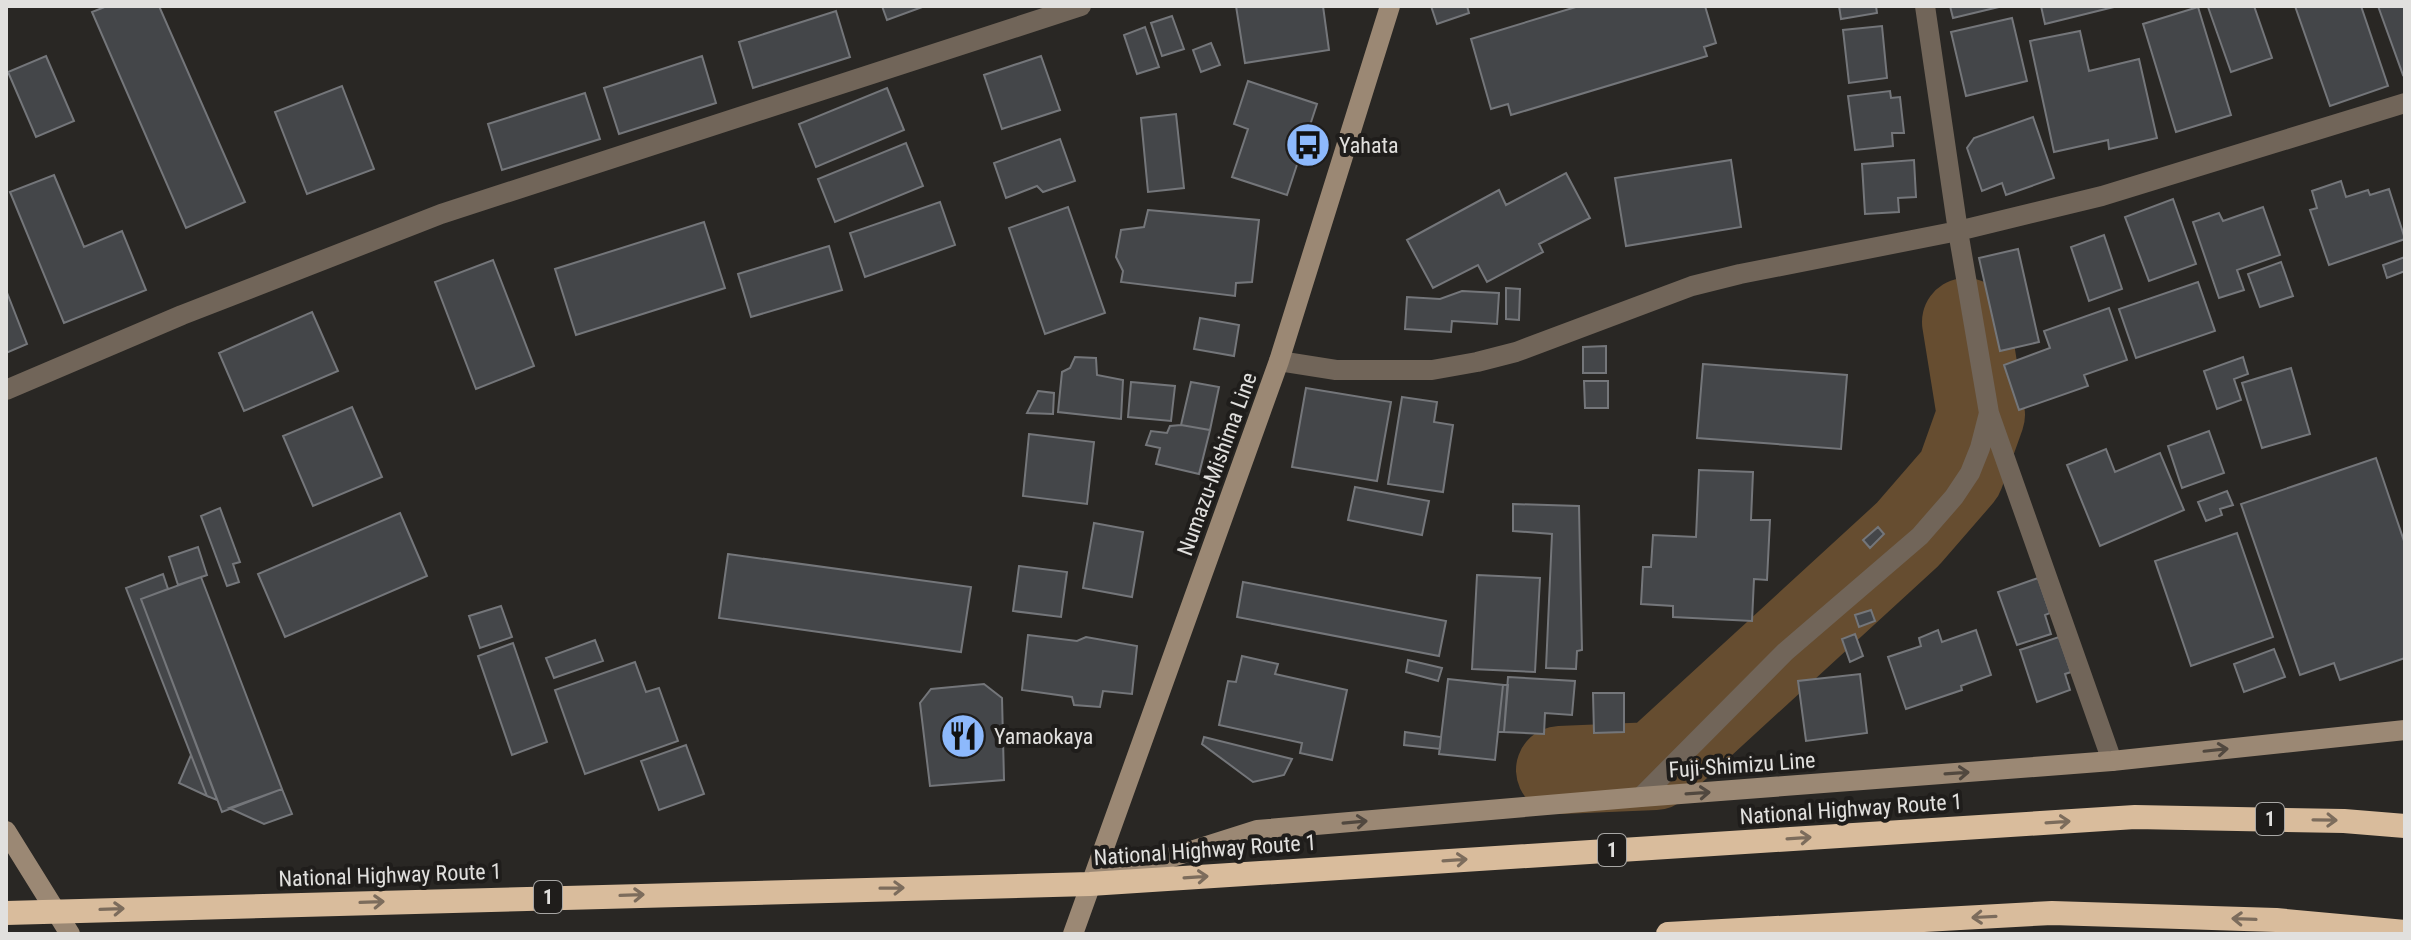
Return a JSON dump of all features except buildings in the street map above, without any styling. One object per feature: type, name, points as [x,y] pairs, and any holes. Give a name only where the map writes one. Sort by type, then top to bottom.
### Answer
[{"type":"highway","name":"National Highway Route 1","points":[[6,913],[1090,884],[2135,817],[2344,821],[2405,826]]},
{"type":"highway","points":[[1668,934],[2052,913],[2276,920],[2405,932]]},
{"type":"main road","name":"Numazu-Mishima Line","points":[[1073,934],[1279,361],[1390,6]]},
{"type":"main road","name":"Fuji-Shimizu Line","points":[[1090,884],[1257,830],[2112,761],[2405,730]]},
{"type":"main road","points":[[6,831],[70,934]]},
{"type":"street","points":[[6,390],[182,315],[441,214],[1081,6]]},
{"type":"street","points":[[1925,6],[1989,413],[2112,761]]},
{"type":"street","points":[[1279,361],[1336,370],[1432,370],[1477,362],[1516,352],[1692,286],[1958,231],[2102,196],[2405,103]]},
{"type":"street","points":[[1641,797],[1785,652],[1920,536],[1970,473],[1989,413]]},
{"type":"waterway","points":[[1560,770],[1655,766],[1908,534],[1960,474],[1981,415],[1966,322]]},
{"type":"place","name":"Yahata","points":[[1308,145]]},
{"type":"place","name":"Yamaokaya","points":[[963,736]]}]
